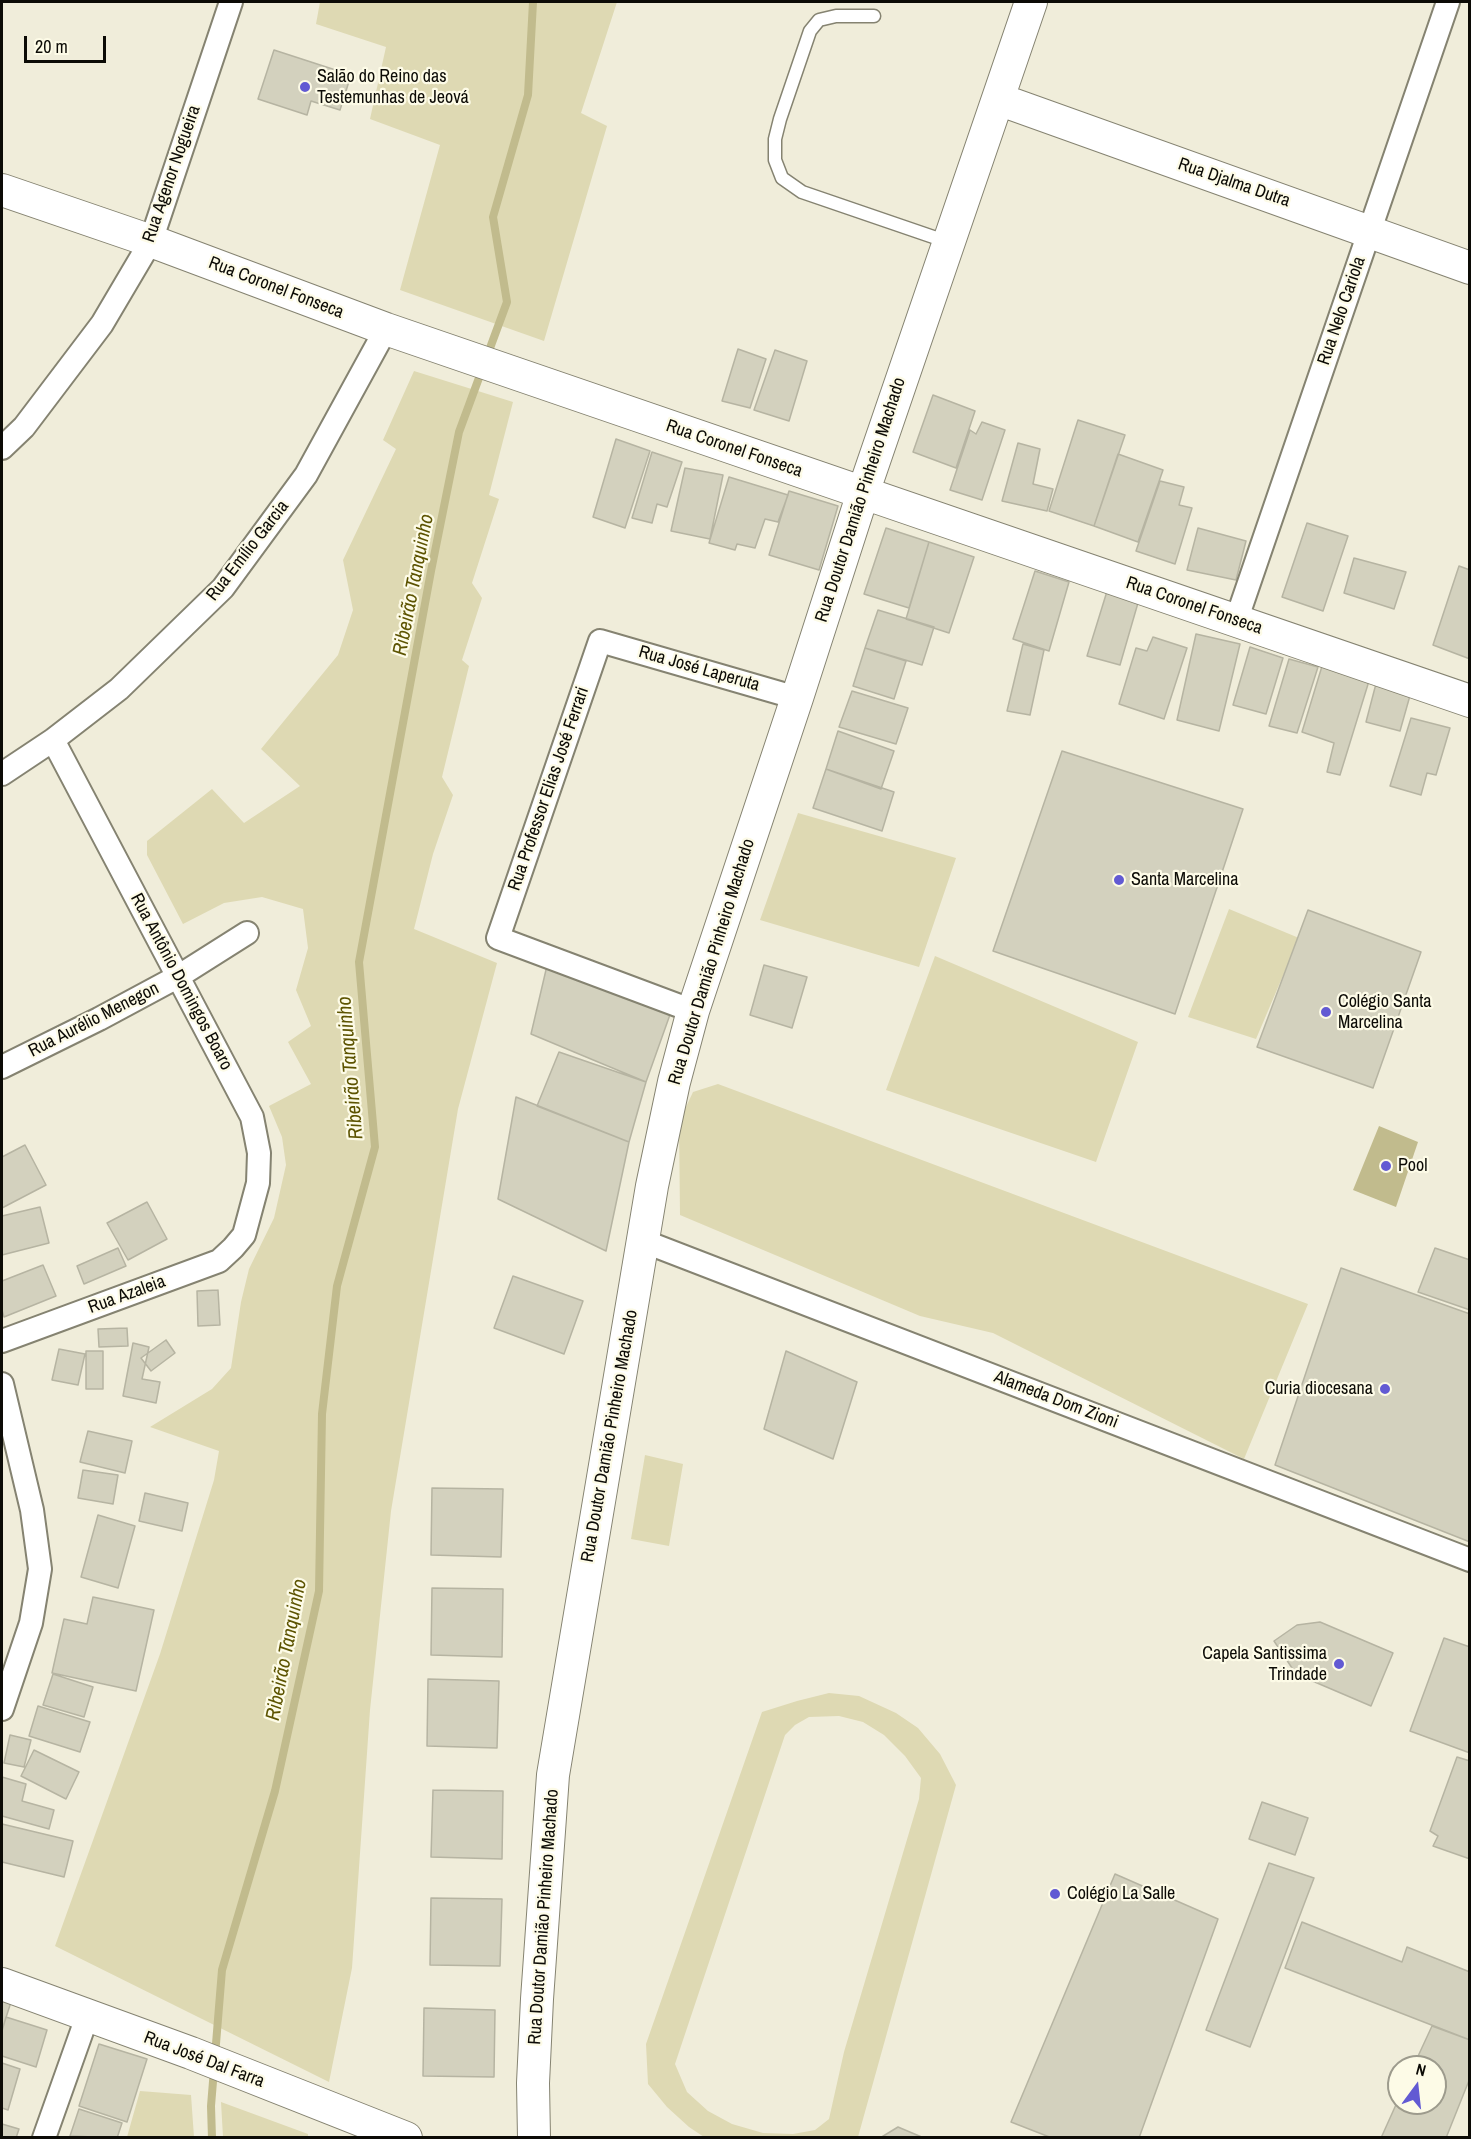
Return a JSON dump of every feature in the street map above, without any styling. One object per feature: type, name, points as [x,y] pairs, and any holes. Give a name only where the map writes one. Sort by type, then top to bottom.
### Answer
[{"type":"street","name":"Rua Agenor Nogueira","points":[[2,448],[24,427],[102,324],[151,241],[231,2]]},
{"type":"street","name":"Rua Doutor Damião Pinheiro Machado","points":[[534,2138],[533,2083],[537,1999],[553,1775],[652,1186],[674,1082],[693,1011],[862,493],[1031,2]]},
{"type":"street","name":"Rua Nelo Cariola","points":[[1236,621],[1448,2]]},
{"type":"street","name":"Rua Djalma Dutra","points":[[998,99],[1470,267]]},
{"type":"street","name":"Rua Coronel Fonseca","points":[[2,190],[151,241],[462,356],[1470,701]]},
{"type":"street","name":"Rua Emílio Garcia","points":[[2,774],[53,741],[119,689],[223,588],[306,475],[386,329]]},
{"type":"street","name":"Rua José Laperuta","points":[[600,641],[797,698]]},
{"type":"street","name":"Rua Professor Elias José Ferrari","points":[[600,641],[498,938],[693,1011]]},
{"type":"street","name":"Rua Antônio Domingos Boaro","points":[[53,741],[252,1117],[259,1153],[258,1183],[244,1235]]},
{"type":"street","name":"Rua Aurélio Menegon","points":[[2,1067],[99,1020],[179,976],[247,933]]},
{"type":"street","name":"Rua Azaleia","points":[[2,1341],[219,1261],[244,1235]]},
{"type":"street","name":"Alameda Dom Zioni","points":[[643,1241],[1470,1560]]},
{"type":"street","points":[[2,1709],[8,1674],[31,1623],[40,1569],[32,1510],[3,1396]]},
{"type":"street","name":"Rua José Dal Farra","points":[[2,1984],[87,2017],[191,2053],[406,2138]]},
{"type":"street","points":[[44,2138],[87,2017]]},
{"type":"lane","points":[[874,16],[836,16],[819,20],[810,31],[780,119],[775,139],[775,160],[782,178],[802,192],[948,242]]},
{"type":"shaded area","points":[[320,2],[617,2],[581,113],[607,126],[544,341],[400,290],[440,145],[370,119],[386,47],[316,24]]},
{"type":"shaded area","points":[[414,371],[513,402],[489,495],[499,499],[472,583],[482,598],[462,660],[469,666],[442,777],[453,795],[433,854],[414,929],[497,963],[458,1109],[391,1511],[370,1710],[352,1968],[329,2082],[55,1946],[160,1654],[214,1480],[219,1451],[150,1427],[212,1389],[231,1368],[241,1302],[249,1269],[274,1218],[286,1165],[282,1137],[269,1106],[311,1084],[288,1042],[311,1026],[296,990],[308,948],[303,909],[262,897],[224,903],[183,924],[147,855],[147,841],[212,789],[244,823],[300,786],[261,749],[338,655],[353,610],[343,560],[396,449],[383,440]]},
{"type":"shaded area","points":[[798,813],[956,858],[919,967],[760,920]]},
{"type":"shaded area","points":[[1229,909],[1299,938],[1256,1039],[1188,1017]]},
{"type":"shaded area","points":[[935,956],[1138,1042],[1096,1162],[886,1090]]},
{"type":"shaded area","points":[[718,1084],[1308,1304],[1244,1459],[993,1333],[920,1316],[680,1215],[679,1122],[693,1092]]},
{"type":"shaded area","name":"Pool","points":[[1379,1126],[1418,1142],[1396,1207],[1353,1190]]},
{"type":"shaded area","points":[[645,1455],[683,1464],[669,1546],[631,1539]]},
{"type":"shaded area","points":[[829,1693],[859,1696],[896,1713],[918,1728],[940,1754],[956,1785],[858,2137],[704,2137],[667,2107],[648,2084],[646,2044],[762,1712]],"holes":[[[839,1716],[863,1722],[884,1735],[905,1756],[921,1778],[919,1799],[844,2052],[829,2119],[815,2130],[793,2134],[763,2133],[732,2124],[708,2111],[687,2092],[675,2064],[785,1735],[795,1725],[809,1717]]]},
{"type":"shaded area","points":[[140,2091],[191,2095],[194,2137],[127,2137]]},
{"type":"shaded area","points":[[221,2102],[308,2134],[308,2137],[223,2137]]},
{"type":"building","name":"Salão do Reino das Testemunhas de Jeová","points":[[274,50],[351,75],[340,110],[311,101],[307,115],[258,99]]},
{"type":"building","points":[[738,349],[766,359],[750,408],[722,401]]},
{"type":"building","points":[[775,350],[807,361],[789,421],[754,410]]},
{"type":"building","points":[[933,395],[975,411],[956,468],[913,452]]},
{"type":"building","points":[[1078,420],[1125,435],[1094,526],[1049,511]]},
{"type":"building","points":[[982,422],[1005,430],[982,500],[950,490],[970,430],[976,434]]},
{"type":"building","points":[[616,439],[650,451],[625,528],[593,517]]},
{"type":"building","points":[[1018,443],[1040,449],[1033,484],[1053,489],[1047,511],[1002,501]]},
{"type":"building","points":[[652,452],[682,462],[667,507],[657,504],[652,523],[632,518]]},
{"type":"building","points":[[1118,454],[1163,470],[1138,542],[1094,526]]},
{"type":"building","points":[[685,468],[723,475],[710,539],[671,531]]},
{"type":"building","points":[[729,477],[788,495],[778,522],[765,519],[755,548],[737,544],[735,550],[709,543]]},
{"type":"building","points":[[1160,481],[1184,487],[1179,505],[1192,508],[1175,564],[1136,551]]},
{"type":"building","points":[[789,491],[838,506],[819,570],[769,555]]},
{"type":"building","points":[[1307,523],[1348,536],[1323,611],[1282,597]]},
{"type":"building","points":[[886,528],[929,542],[909,608],[864,594]]},
{"type":"building","points":[[1198,528],[1246,541],[1236,580],[1187,570]]},
{"type":"building","points":[[929,542],[974,557],[949,633],[906,619]]},
{"type":"building","points":[[1354,558],[1406,572],[1394,609],[1344,593]]},
{"type":"building","points":[[1459,566],[1470,570],[1470,659],[1433,645]]},
{"type":"building","points":[[1035,571],[1069,582],[1049,651],[1013,639]]},
{"type":"building","points":[[1108,588],[1140,596],[1120,665],[1087,656]]},
{"type":"building","points":[[878,610],[934,627],[922,665],[865,648]]},
{"type":"building","points":[[1196,634],[1240,644],[1219,731],[1177,720]]},
{"type":"building","points":[[1153,637],[1187,648],[1164,719],[1119,704],[1136,648],[1147,651]]},
{"type":"building","points":[[1023,644],[1044,650],[1030,715],[1007,711]]},
{"type":"building","points":[[1250,647],[1283,658],[1266,714],[1233,705]]},
{"type":"building","points":[[865,648],[906,661],[894,699],[853,686]]},
{"type":"building","points":[[1326,653],[1373,668],[1340,775],[1327,772],[1334,743],[1302,732]]},
{"type":"building","points":[[1289,659],[1318,667],[1297,733],[1269,726]]},
{"type":"building","points":[[1378,676],[1413,685],[1400,731],[1366,722]]},
{"type":"building","points":[[852,691],[908,708],[896,744],[839,727]]},
{"type":"building","points":[[1411,718],[1450,728],[1436,775],[1427,773],[1421,795],[1390,786]]},
{"type":"building","points":[[838,731],[894,751],[881,789],[826,769]]},
{"type":"building","name":"Santa Marcelina","points":[[1062,751],[1243,809],[1175,1014],[993,951]]},
{"type":"building","points":[[826,769],[894,792],[882,831],[813,808]]},
{"type":"building","points":[[1308,910],[1421,952],[1373,1088],[1257,1047]]},
{"type":"building","points":[[549,957],[672,1009],[646,1082],[531,1034]]},
{"type":"building","points":[[764,965],[807,977],[792,1028],[750,1015]]},
{"type":"building","points":[[559,1052],[646,1082],[629,1142],[537,1106]]},
{"type":"building","points":[[516,1097],[629,1142],[606,1251],[498,1199]]},
{"type":"building","points":[[25,1145],[46,1185],[2,1208],[2,1157]]},
{"type":"building","points":[[147,1202],[167,1239],[128,1260],[107,1223]]},
{"type":"building","points":[[40,1207],[49,1243],[2,1255],[2,1216]]},
{"type":"building","points":[[118,1248],[126,1266],[84,1284],[77,1266]]},
{"type":"building","points":[[1435,1248],[1470,1260],[1470,1310],[1418,1292]]},
{"type":"building","points":[[43,1265],[56,1296],[4,1317],[2,1281]]},
{"type":"building","name":"Curia diocesana","points":[[1341,1268],[1470,1314],[1470,1542],[1275,1465]]},
{"type":"building","points":[[513,1276],[583,1301],[564,1354],[494,1328]]},
{"type":"building","points":[[218,1290],[220,1325],[198,1326],[197,1291]]},
{"type":"building","points":[[127,1328],[128,1346],[99,1347],[98,1329]]},
{"type":"building","points":[[166,1340],[175,1353],[151,1371],[141,1358]]},
{"type":"building","points":[[133,1343],[149,1347],[142,1379],[160,1382],[156,1403],[123,1396]]},
{"type":"building","points":[[59,1349],[85,1354],[78,1385],[52,1380]]},
{"type":"building","points":[[86,1351],[103,1351],[103,1389],[86,1389]]},
{"type":"building","points":[[786,1351],[857,1382],[833,1459],[764,1429]]},
{"type":"building","points":[[88,1431],[132,1441],[125,1473],[80,1462]]},
{"type":"building","points":[[83,1470],[118,1475],[113,1504],[78,1498]]},
{"type":"building","points":[[432,1488],[503,1489],[501,1557],[431,1555]]},
{"type":"building","points":[[145,1493],[188,1503],[182,1531],[139,1521]]},
{"type":"building","points":[[98,1515],[135,1526],[118,1588],[81,1577]]},
{"type":"building","points":[[432,1588],[503,1589],[502,1657],[431,1655]]},
{"type":"building","points":[[93,1597],[154,1610],[136,1691],[52,1673],[64,1619],[87,1624]]},
{"type":"building","name":"Capela Santissima Trindade","points":[[1320,1622],[1393,1653],[1371,1706],[1296,1674],[1274,1641],[1297,1625]]},
{"type":"building","points":[[1444,1638],[1470,1647],[1470,1753],[1410,1731]]},
{"type":"building","points":[[53,1674],[93,1687],[84,1717],[43,1705]]},
{"type":"building","points":[[428,1679],[499,1681],[497,1748],[427,1746]]},
{"type":"building","points":[[38,1706],[90,1722],[80,1752],[29,1736]]},
{"type":"building","points":[[10,1735],[31,1740],[24,1767],[4,1763]]},
{"type":"building","points":[[34,1750],[79,1772],[66,1799],[21,1776]]},
{"type":"building","points":[[1457,1757],[1470,1761],[1470,1859],[1433,1846],[1438,1836],[1430,1831]]},
{"type":"building","points":[[2,1777],[26,1784],[22,1801],[54,1810],[49,1829],[2,1816]]},
{"type":"building","points":[[433,1790],[503,1791],[502,1859],[431,1857]]},
{"type":"building","points":[[1262,1802],[1308,1818],[1295,1855],[1249,1839]]},
{"type":"building","points":[[2,1824],[73,1841],[64,1877],[2,1862]]},
{"type":"building","points":[[1269,1863],[1314,1878],[1250,2047],[1206,2030]]},
{"type":"building","points":[[1115,1874],[1218,1919],[1139,2138],[1052,2138],[1011,2122]]},
{"type":"building","points":[[431,1898],[502,1899],[500,1966],[430,1965]]},
{"type":"building","points":[[1302,1922],[1402,1962],[1407,1947],[1470,1972],[1470,2040],[1285,1968]]},
{"type":"building","points":[[2,1998],[11,2002],[2,2030]]},
{"type":"building","points":[[424,2008],[495,2010],[494,2077],[423,2076]]},
{"type":"building","points":[[6,2017],[47,2030],[36,2067],[2,2056],[2,2031]]},
{"type":"building","points":[[1432,2026],[1470,2040],[1470,2078],[1446,2138],[1381,2138],[1391,2115],[1447,2115],[1447,2055],[1419,2055]]},
{"type":"building","points":[[99,2044],[147,2059],[127,2122],[79,2106]]},
{"type":"building","points":[[2,2063],[20,2069],[8,2110],[2,2108]]},
{"type":"building","points":[[79,2109],[122,2123],[117,2138],[70,2136]]},
{"type":"building","points":[[2,2124],[19,2129],[16,2138],[2,2138]]},
{"type":"building","points":[[898,2127],[924,2138],[880,2138]]},
{"type":"waterway","name":"Ribeirão Tanquinho","points":[[215,2056],[222,1970],[275,1791],[319,1591],[322,1414],[337,1286],[375,1147],[359,962],[459,432],[507,302],[493,217],[528,95],[533,2]]},
{"type":"waterway","name":"Ribeirão Tanquinho","points":[[212,2138],[211,2106],[214,2069]]},
{"type":"place","name":"Salão do Reino das Testemunhas de Jeová","points":[[305,87]]},
{"type":"place","name":"Santa Marcelina","points":[[1119,880]]},
{"type":"place","name":"Colégio Santa Marcelina","points":[[1326,1012]]},
{"type":"place","name":"Pool","points":[[1386,1166]]},
{"type":"place","name":"Curia diocesana","points":[[1385,1389]]},
{"type":"place","name":"Capela Santissima Trindade","points":[[1339,1664]]},
{"type":"place","name":"Colégio La Salle","points":[[1055,1894]]}]
